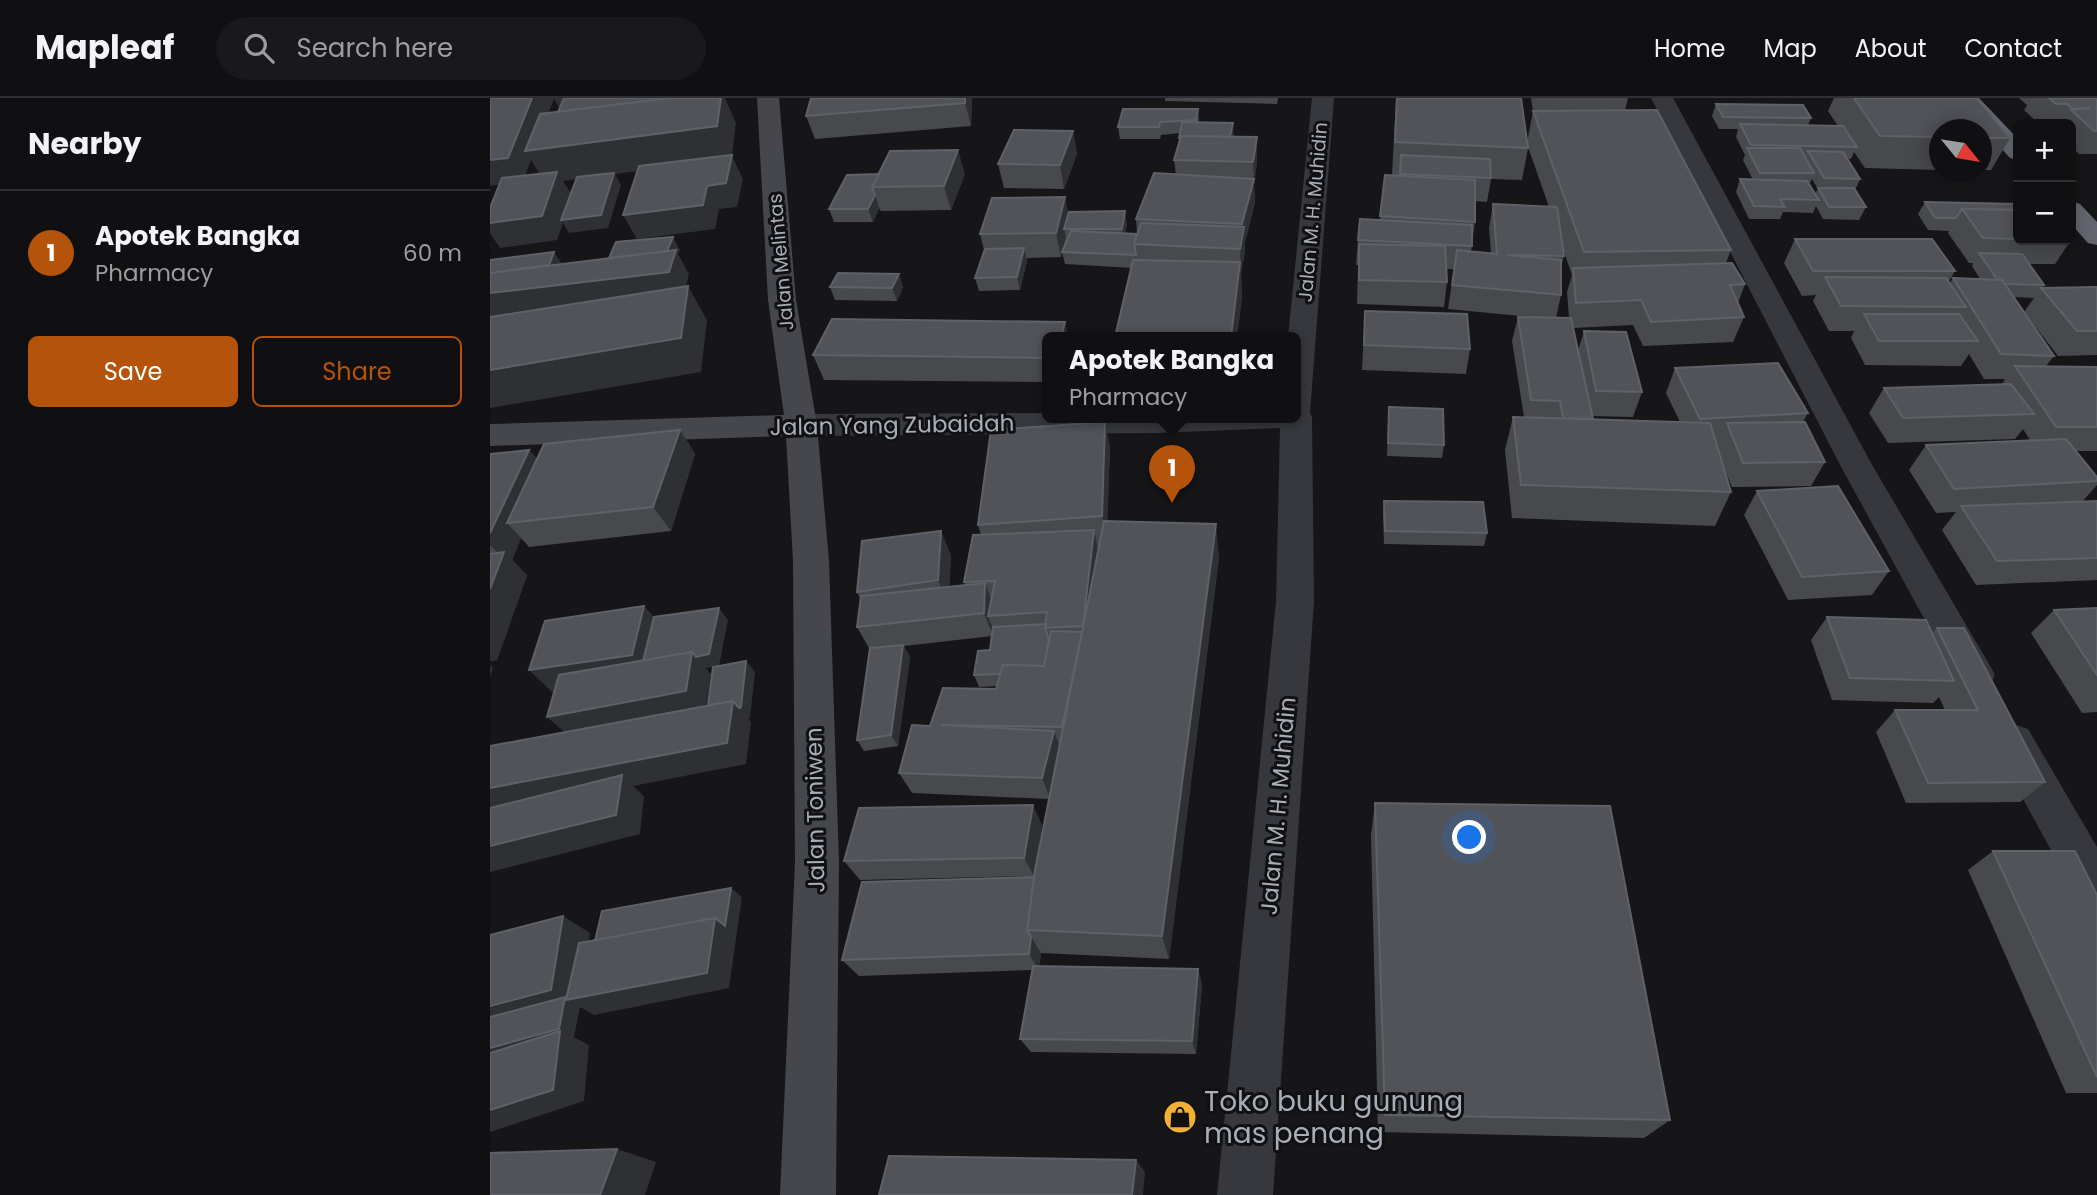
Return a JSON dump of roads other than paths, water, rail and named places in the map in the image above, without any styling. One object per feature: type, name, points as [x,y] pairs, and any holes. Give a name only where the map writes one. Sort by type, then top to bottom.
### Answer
[{"type":"highway","points":[[1967,98],[2013,148]]},
{"type":"highway","points":[[2076,214],[2097,237]]},
{"type":"main road","name":"Jalan Melintas","points":[[768,98],[782,300],[801,425]]},
{"type":"main road","name":"Jalan Yang Zubaidah","points":[[490,435],[801,425]]},
{"type":"main road","name":"Jalan Toniwen","points":[[801,425],[811,561],[817,862],[808,1195]]},
{"type":"street","name":"Jalan M. H. Muhidin","points":[[1301,352],[1323,98]]},
{"type":"street","points":[[1662,98],[1855,463],[2097,890]]},
{"type":"street","name":"Jalan Yang Zubaidah","points":[[801,425],[1157,423]]},
{"type":"street","name":"Jalan M. H. Muhidin","points":[[1245,1195],[1295,601],[1295,423]]},
{"type":"place","name":"Apotek Bangka","points":[[1172,503]]},
{"type":"place","name":"Toko buku gunung mas penang","points":[[1180,1117]]}]
